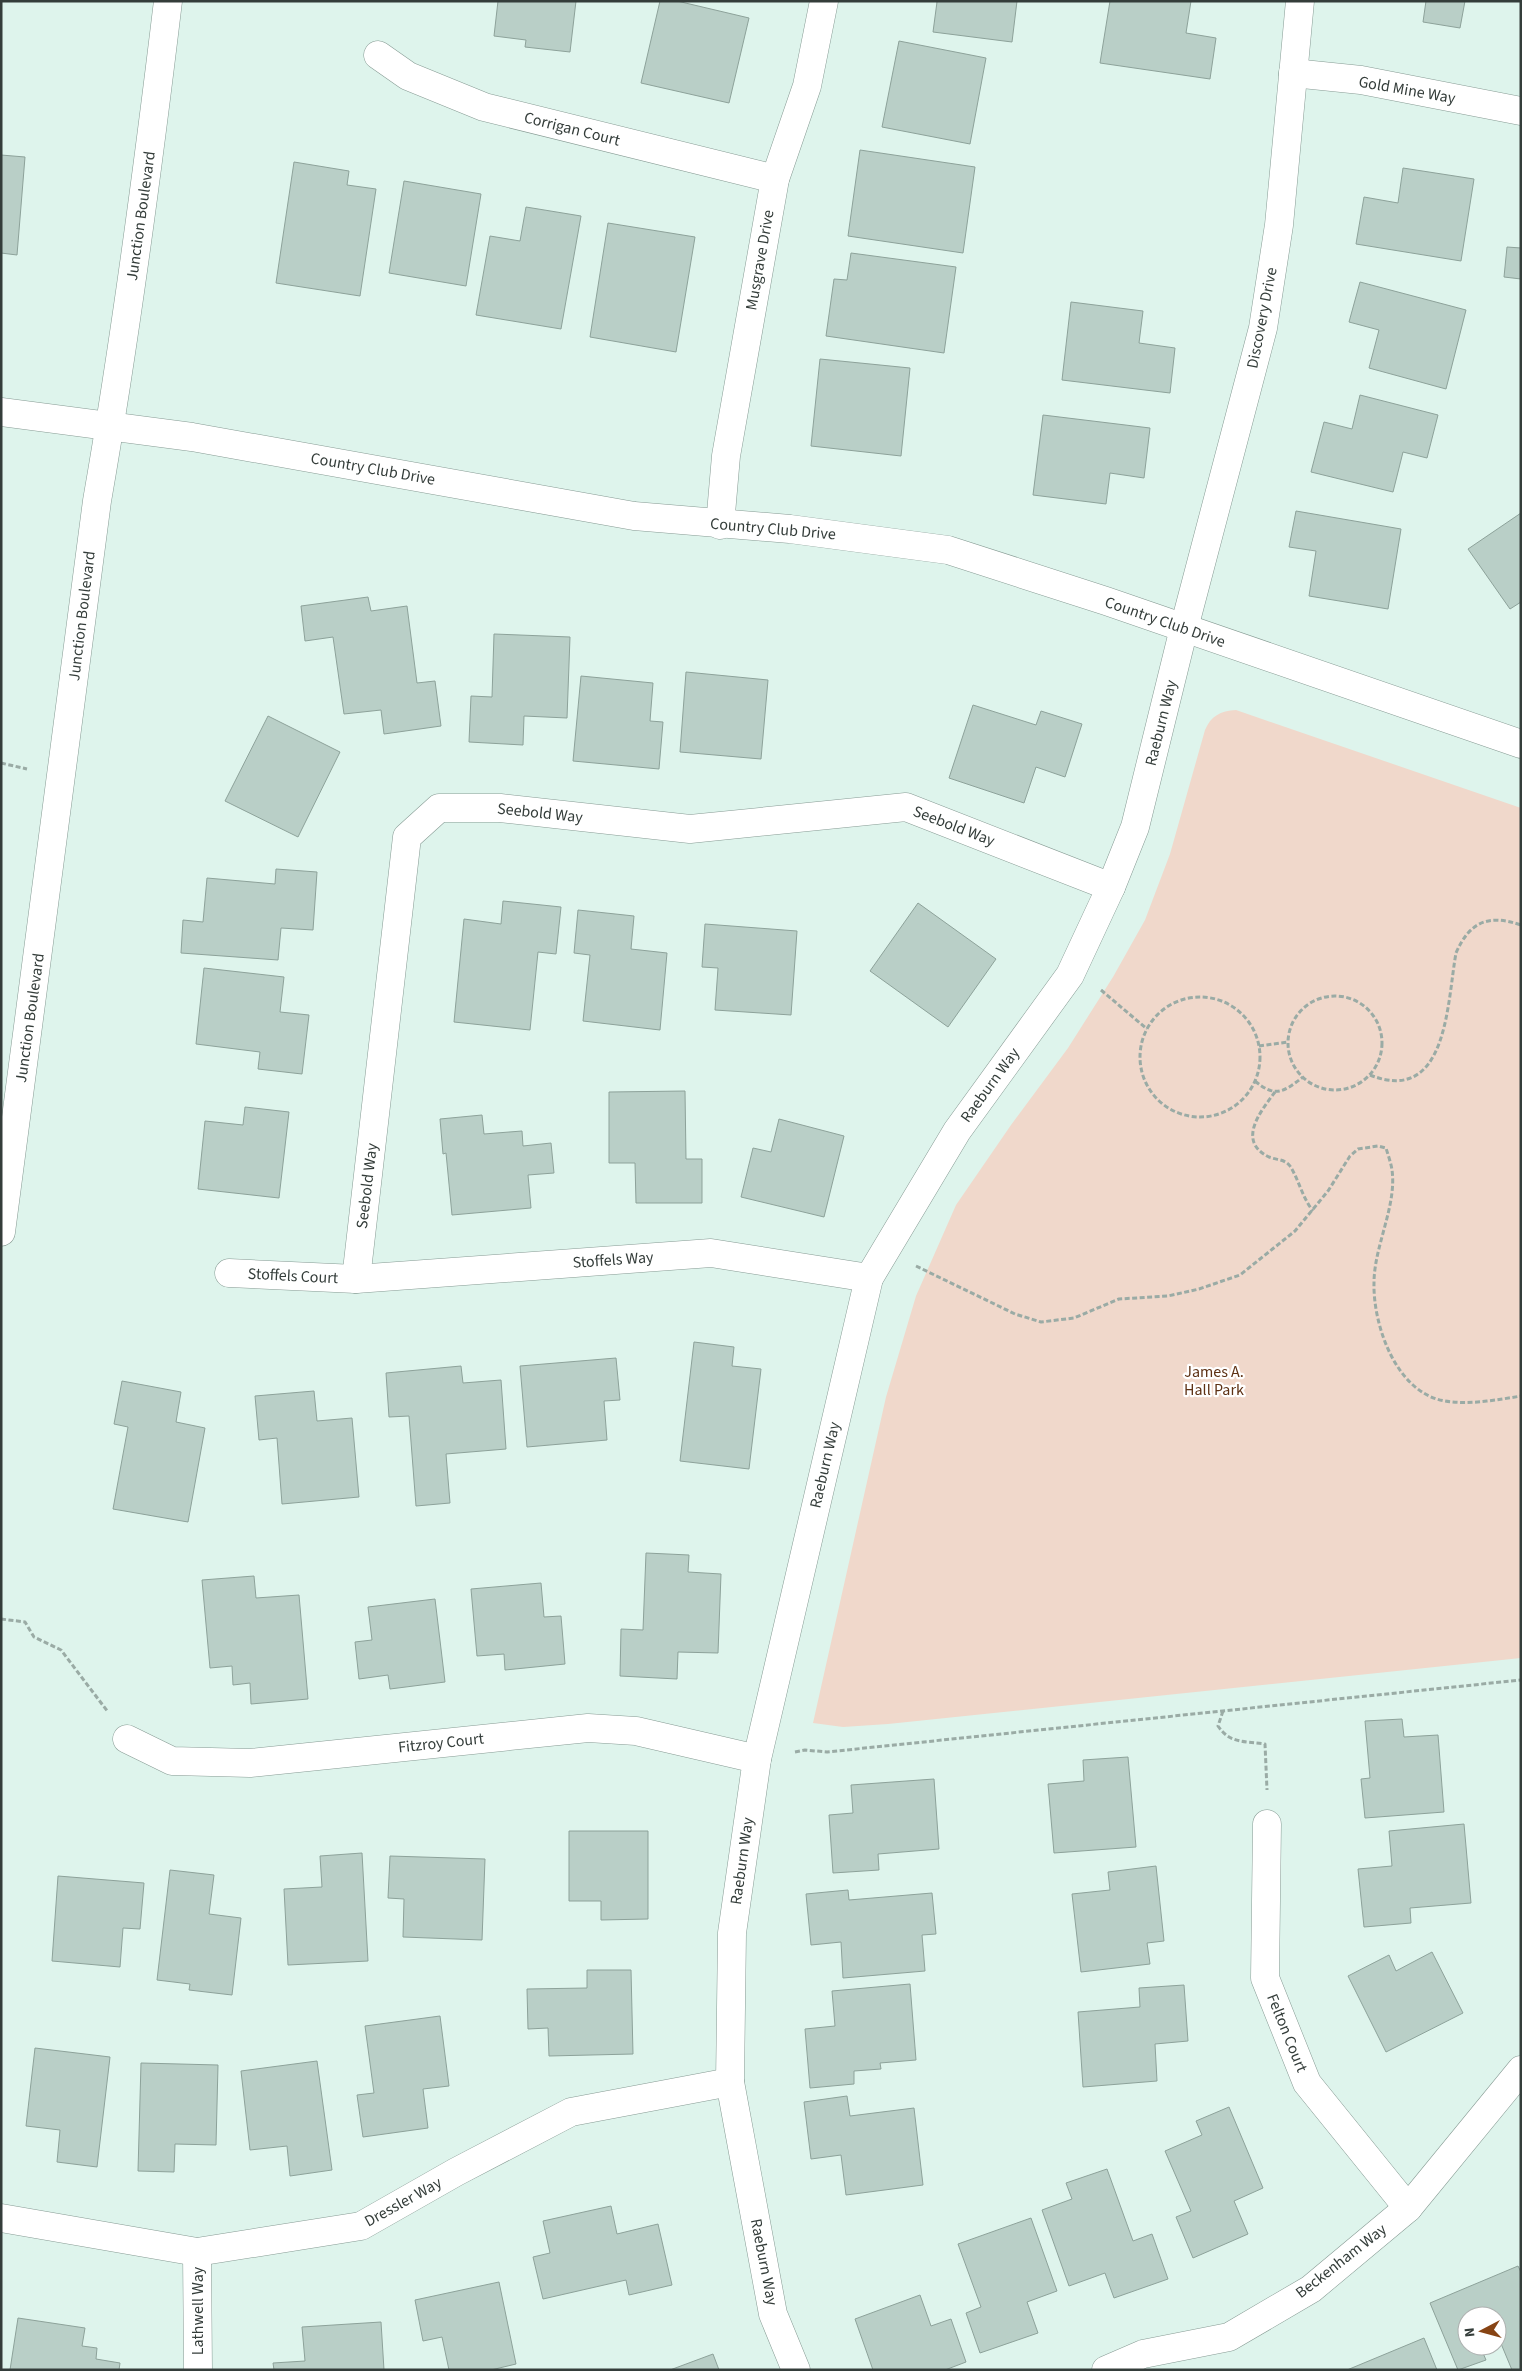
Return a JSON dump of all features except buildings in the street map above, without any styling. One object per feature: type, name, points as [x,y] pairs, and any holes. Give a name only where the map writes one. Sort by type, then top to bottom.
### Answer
[{"type":"street","name":"Junction Boulevard","points":[[1,1232],[96,511],[150,156],[168,1]]},
{"type":"street","name":"Musgrave Drive","points":[[720,525],[726,456],[775,179],[807,86],[824,1]]},
{"type":"street","name":"Discovery Drive","points":[[1184,628],[1263,328],[1279,225],[1300,1]]},
{"type":"street","name":"Corrigan Court","points":[[378,55],[408,76],[438,90],[484,107],[775,179]]},
{"type":"street","name":"Gold Mine Way","points":[[1293,73],[1361,80],[1521,111]]},
{"type":"street","name":"Country Club Drive","points":[[1,412],[192,437],[634,516],[720,525],[790,529],[948,550],[1184,628],[1521,744]]},
{"type":"street","name":"Raeburn Way","points":[[796,2370],[773,2314],[730,2082],[732,1932],[758,1759],[869,1278],[957,1131],[1074,969],[1111,887],[1135,827],[1184,628]]},
{"type":"street","name":"Seebold Way","points":[[356,1279],[407,837],[439,808],[500,808],[690,829],[906,807],[1111,887]]},
{"type":"street","name":"Stoffels Way","points":[[356,1279],[711,1253],[869,1278]]},
{"type":"street","name":"Stoffels Court","points":[[229,1273],[356,1279]]},
{"type":"street","name":"Fitzroy Court","points":[[127,1739],[172,1762],[250,1763],[588,1728],[636,1731],[758,1759]]},
{"type":"street","name":"Felton Court","points":[[1267,1824],[1265,1978],[1307,2083],[1408,2208]]},
{"type":"street","name":"Beckenham Way","points":[[1106,2370],[1143,2354],[1228,2337],[1311,2289],[1408,2208],[1521,2070]]},
{"type":"street","name":"Dressler Way","points":[[1,2218],[197,2252],[361,2226],[456,2172],[571,2112],[730,2082]]},
{"type":"street","name":"Lathwell Way","points":[[197,2252],[198,2370]]},
{"type":"path","points":[[1370,1075],[1388,1081],[1396,1081],[1408,1079],[1426,1069],[1434,1057],[1443,1028],[1456,953],[1460,942],[1471,928],[1488,921],[1504,920],[1521,925]]},
{"type":"path","points":[[1074,969],[1110,997],[1146,1029]]},
{"type":"path","points":[[1333,996],[1358,1002],[1376,1020],[1380,1031],[1380,1056],[1370,1075],[1357,1085],[1345,1090],[1333,1090],[1320,1088],[1303,1077],[1292,1063],[1288,1042],[1292,1025],[1298,1014],[1308,1004],[1333,996]]},
{"type":"path","points":[[1195,997],[1214,998],[1236,1008],[1253,1027],[1259,1046],[1260,1064],[1254,1081],[1244,1098],[1224,1112],[1200,1117],[1176,1112],[1157,1099],[1144,1079],[1140,1056],[1146,1029],[1158,1014],[1178,1001],[1195,997]]},
{"type":"path","points":[[1259,1046],[1288,1042]]},
{"type":"path","points":[[1254,1081],[1262,1088],[1275,1092],[1286,1090],[1303,1077]]},
{"type":"path","points":[[1275,1092],[1252,1129],[1252,1139],[1256,1147],[1268,1156],[1283,1160],[1290,1166],[1312,1211]]},
{"type":"path","points":[[884,1252],[1015,1314],[1041,1322],[1074,1318],[1120,1299],[1168,1296],[1215,1285],[1240,1275],[1295,1231],[1328,1191],[1350,1156],[1358,1150],[1378,1146],[1386,1148],[1392,1170],[1392,1187],[1378,1248],[1374,1283],[1382,1336],[1396,1362],[1407,1380],[1417,1389],[1445,1401],[1493,1401],[1521,1396]]},
{"type":"path","points":[[1,1619],[25,1622],[34,1636],[61,1650],[127,1739]]},
{"type":"path","points":[[758,1759],[805,1750],[827,1752],[1521,1680]]},
{"type":"path","points":[[1223,1711],[1218,1726],[1225,1736],[1265,1744],[1267,1756],[1267,1824]]},
{"type":"green space","name":"James A. Hall Park","points":[[1236,710],[1521,808],[1521,1658],[888,1724],[843,1727],[813,1723],[886,1397],[916,1296],[956,1205],[1011,1125],[1068,1048],[1113,977],[1145,920],[1170,854],[1205,730],[1210,721],[1217,715]]}]
